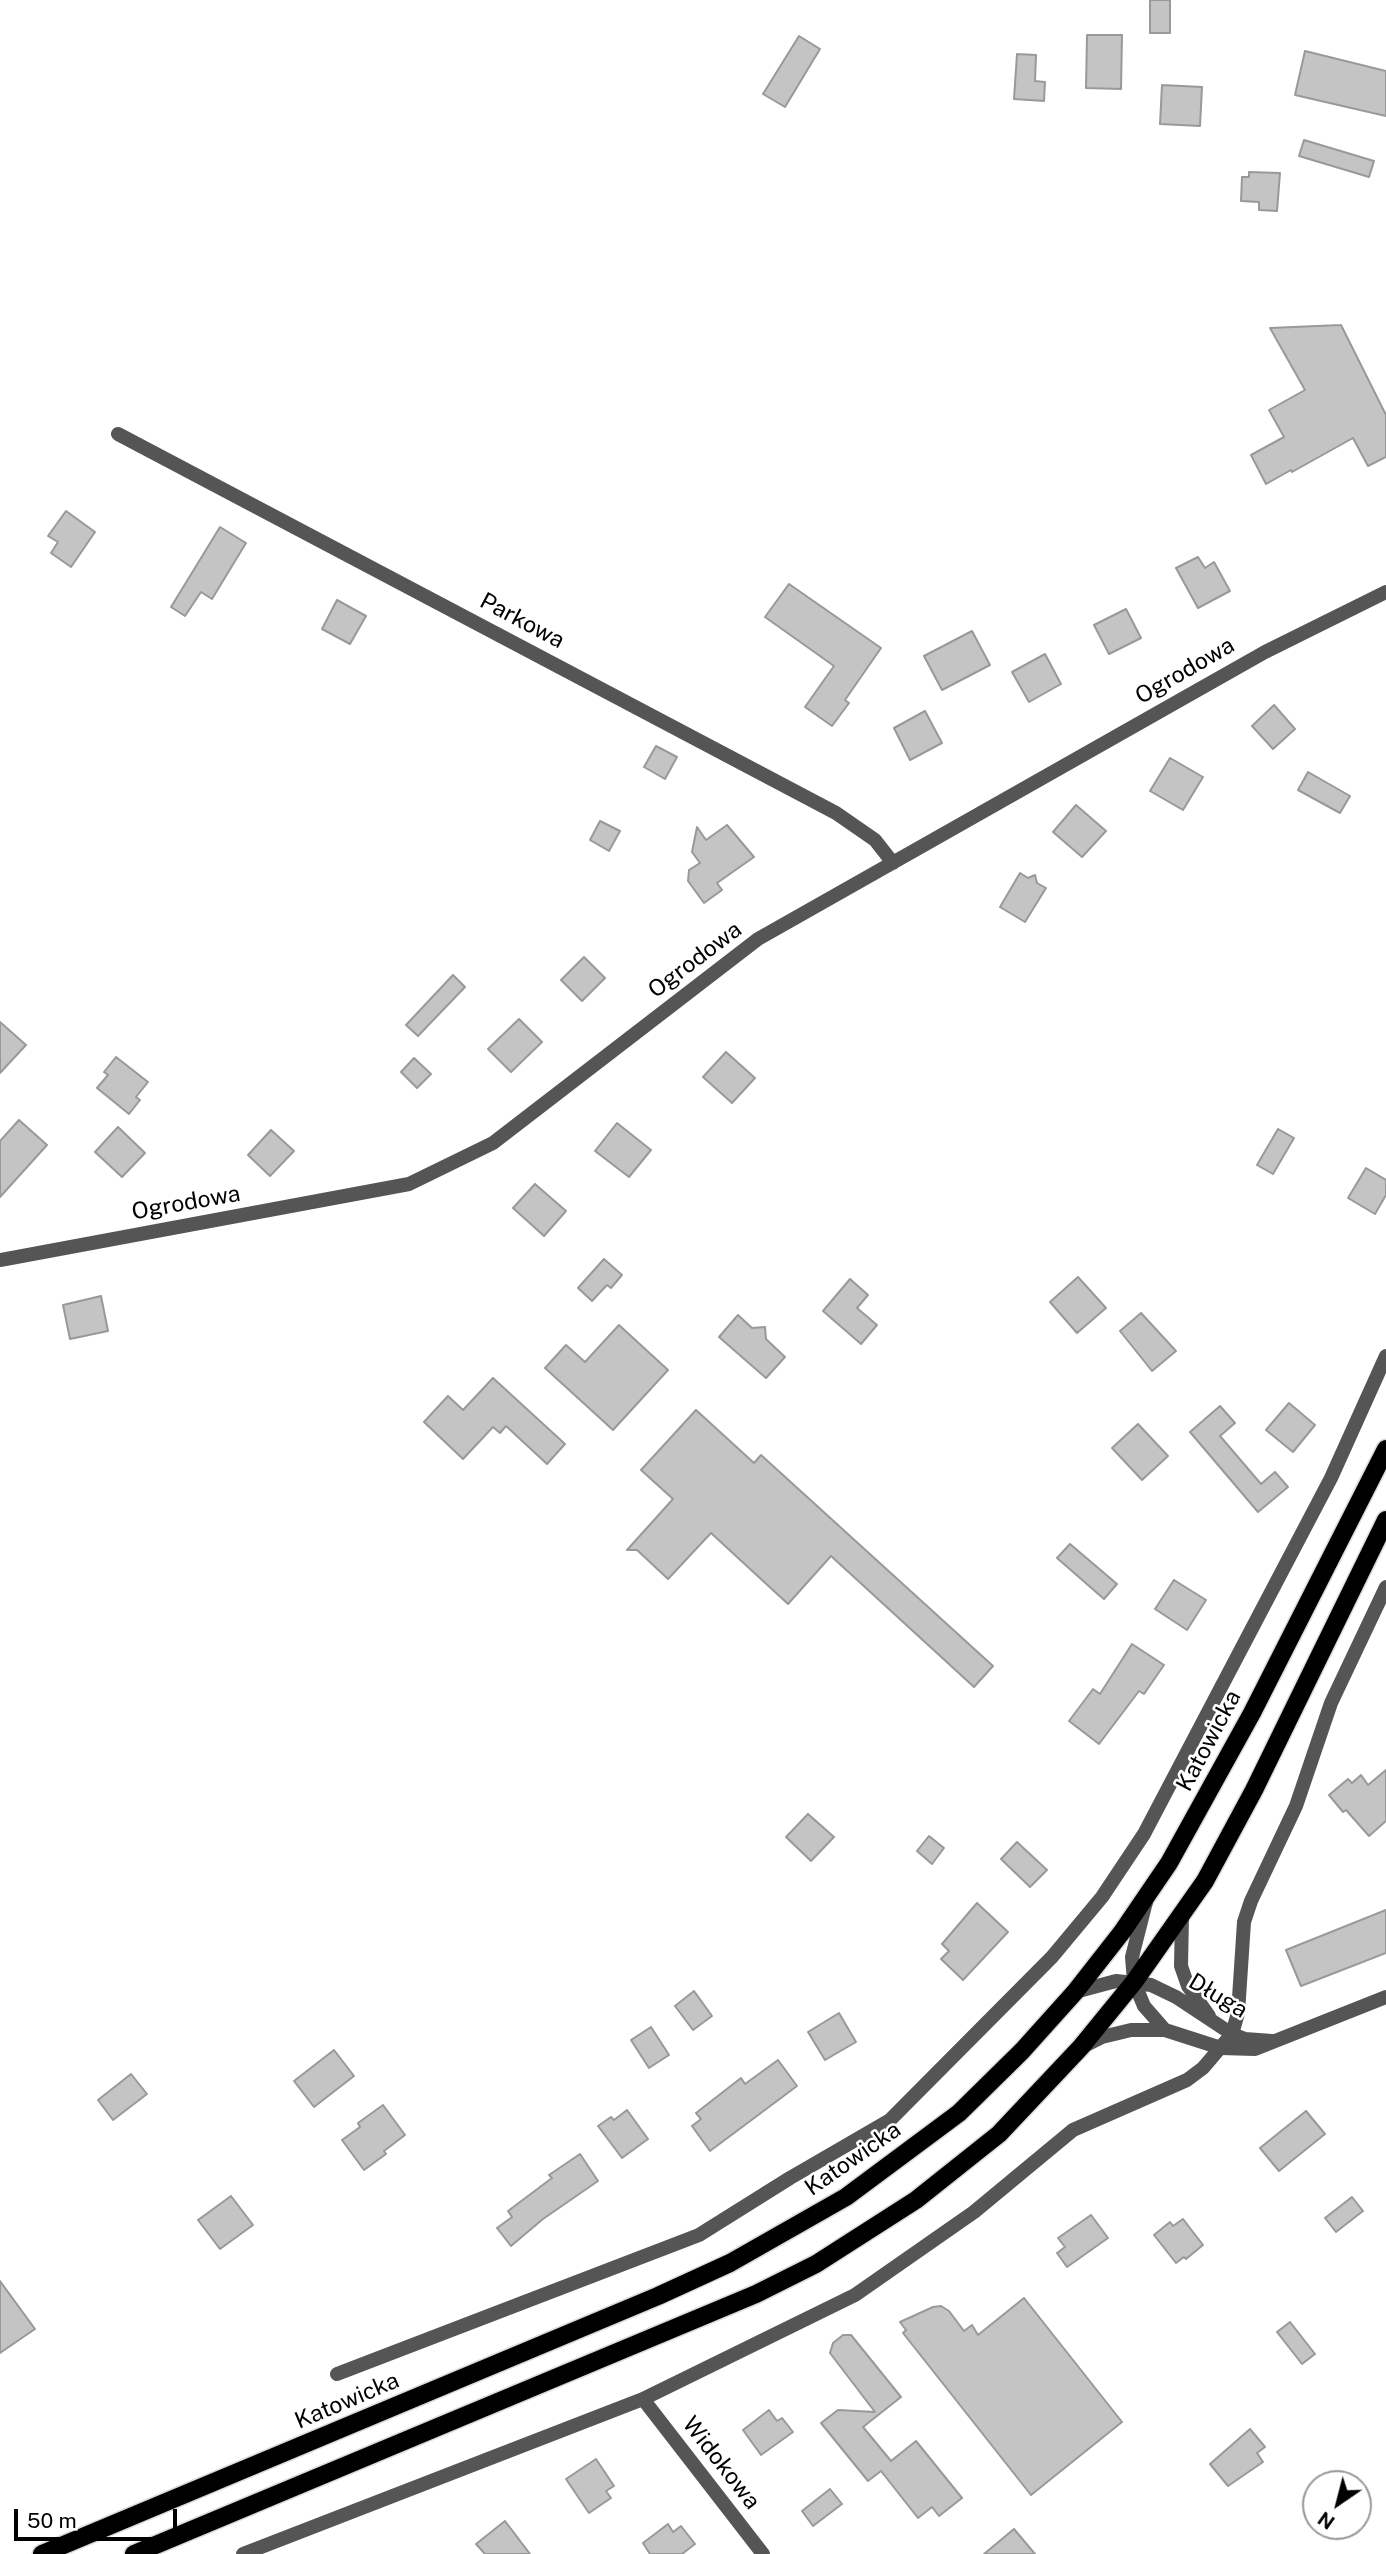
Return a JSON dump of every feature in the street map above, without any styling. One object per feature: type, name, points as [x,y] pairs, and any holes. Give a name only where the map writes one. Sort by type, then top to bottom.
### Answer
[{"type":"main road","name":"Katowicka","points":[[41,2554],[621,2312],[730,2263],[846,2197],[959,2113],[1022,2051],[1075,1992],[1147,1897],[1184,1838],[1252,1713],[1386,1449]]},
{"type":"main road","points":[[134,2554],[756,2294],[816,2264],[916,2200],[999,2134],[1081,2047],[1134,1982],[1205,1881],[1254,1790],[1386,1520]]},
{"type":"street","name":"Parkowa","points":[[118,434],[836,813],[875,840],[893,863]]},
{"type":"street","name":"Ogrodowa","points":[[0,1260],[409,1184],[493,1143],[758,939],[1265,652],[1386,592]]},
{"type":"street","points":[[337,2374],[699,2235],[890,2120],[1052,1957],[1102,1897],[1144,1834],[1331,1478],[1386,1356]]},
{"type":"street","points":[[243,2554],[643,2399],[855,2295],[974,2212],[1073,2130],[1187,2080],[1203,2068],[1232,2034],[1238,2013],[1244,1922],[1251,1901],[1296,1806],[1331,1703],[1386,1587]]},
{"type":"street","points":[[1147,1897],[1132,1956],[1134,1982],[1144,2006],[1165,2030]]},
{"type":"street","points":[[1182,1916],[1181,1956],[1184,1976],[1214,2023]]},
{"type":"street","name":"Długa","points":[[1075,1992],[1116,1981],[1134,1982],[1163,1990],[1232,2034],[1245,2039],[1280,2041]]},
{"type":"street","name":"Długa","points":[[1081,2047],[1102,2037],[1131,2029],[1165,2030],[1221,2048],[1255,2049],[1386,1997]]},
{"type":"street","name":"Widokowa","points":[[643,2399],[763,2554]]},
{"type":"building","points":[[1150,0],[1170,0],[1170,33],[1150,33]]},
{"type":"building","points":[[1087,35],[1122,35],[1121,89],[1086,88]]},
{"type":"building","points":[[799,36],[820,49],[785,107],[763,94]]},
{"type":"building","points":[[1305,51],[1386,71],[1386,116],[1295,95]]},
{"type":"building","points":[[1017,54],[1036,55],[1035,81],[1045,82],[1044,101],[1014,99]]},
{"type":"building","points":[[1162,85],[1202,87],[1200,126],[1160,124]]},
{"type":"building","points":[[1304,140],[1374,161],[1369,177],[1299,156]]},
{"type":"building","points":[[1249,172],[1280,173],[1277,211],[1259,210],[1259,202],[1241,201],[1242,177],[1249,177]]},
{"type":"building","points":[[1341,325],[1386,415],[1386,457],[1368,466],[1353,438],[1266,484],[1251,455],[1284,437],[1269,410],[1305,390],[1270,328]]},
{"type":"building","points":[[66,511],[95,532],[71,567],[51,553],[58,542],[48,536]]},
{"type":"building","points":[[220,527],[246,543],[212,599],[201,592],[185,616],[171,607]]},
{"type":"building","points":[[1198,557],[1205,568],[1214,562],[1230,591],[1198,608],[1176,568]]},
{"type":"building","points":[[789,584],[881,648],[845,700],[849,703],[832,726],[805,707],[834,666],[765,617]]},
{"type":"building","points":[[337,600],[366,616],[350,644],[322,629]]},
{"type":"building","points":[[1126,609],[1141,638],[1109,654],[1094,625]]},
{"type":"building","points":[[972,631],[990,665],[942,690],[924,656]]},
{"type":"building","points":[[1045,654],[1061,684],[1029,702],[1012,672]]},
{"type":"building","points":[[1274,705],[1295,729],[1273,749],[1252,726]]},
{"type":"building","points":[[925,711],[942,743],[910,760],[894,728]]},
{"type":"building","points":[[656,746],[677,757],[665,779],[644,767]]},
{"type":"building","points":[[1170,758],[1203,777],[1183,810],[1150,791]]},
{"type":"building","points":[[1308,772],[1350,796],[1340,813],[1298,790]]},
{"type":"building","points":[[1076,805],[1106,831],[1082,857],[1053,832]]},
{"type":"building","points":[[600,821],[620,831],[609,851],[590,840]]},
{"type":"building","points":[[727,825],[754,857],[717,883],[722,890],[704,903],[688,881],[689,870],[700,863],[692,852],[697,827],[706,840]]},
{"type":"building","points":[[1020,873],[1028,878],[1035,875],[1037,883],[1046,888],[1025,922],[1000,907]]},
{"type":"building","points":[[584,957],[605,978],[582,1001],[561,980]]},
{"type":"building","points":[[453,975],[465,987],[418,1036],[406,1025]]},
{"type":"building","points":[[519,1019],[542,1042],[511,1072],[488,1049]]},
{"type":"building","points":[[0,1022],[26,1045],[0,1073]]},
{"type":"building","points":[[726,1052],[755,1078],[732,1103],[703,1077]]},
{"type":"building","points":[[116,1057],[148,1082],[136,1097],[140,1100],[129,1114],[97,1088],[108,1075],[104,1072]]},
{"type":"building","points":[[414,1058],[431,1074],[417,1088],[401,1072]]},
{"type":"building","points":[[19,1120],[47,1145],[0,1197],[0,1141]]},
{"type":"building","points":[[617,1123],[651,1150],[629,1177],[595,1151]]},
{"type":"building","points":[[118,1127],[145,1153],[122,1177],[95,1152]]},
{"type":"building","points":[[1278,1129],[1294,1138],[1273,1174],[1257,1165]]},
{"type":"building","points":[[271,1130],[294,1151],[270,1176],[248,1155]]},
{"type":"building","points":[[1366,1168],[1386,1180],[1386,1195],[1375,1214],[1348,1198]]},
{"type":"building","points":[[535,1184],[566,1211],[544,1236],[513,1208]]},
{"type":"building","points":[[604,1259],[622,1275],[611,1288],[607,1285],[592,1301],[578,1288]]},
{"type":"building","points":[[1078,1277],[1106,1308],[1077,1333],[1050,1302]]},
{"type":"building","points":[[850,1279],[868,1295],[857,1308],[877,1325],[861,1344],[823,1311]]},
{"type":"building","points":[[101,1296],[108,1331],[70,1339],[63,1305]]},
{"type":"building","points":[[1141,1313],[1176,1351],[1152,1371],[1120,1331]]},
{"type":"building","points":[[738,1315],[752,1328],[765,1327],[766,1339],[785,1357],[766,1378],[719,1337]]},
{"type":"building","points":[[619,1325],[668,1370],[613,1430],[545,1368],[566,1345],[585,1362]]},
{"type":"building","points":[[493,1378],[565,1444],[547,1464],[506,1426],[500,1433],[493,1427],[463,1459],[424,1422],[448,1396],[463,1410]]},
{"type":"building","points":[[1289,1403],[1315,1425],[1293,1452],[1266,1430]]},
{"type":"building","points":[[1220,1406],[1235,1423],[1220,1436],[1261,1484],[1275,1472],[1288,1487],[1258,1512],[1190,1432]]},
{"type":"building","points":[[696,1410],[754,1463],[761,1455],[993,1666],[974,1687],[831,1556],[788,1604],[711,1533],[668,1579],[637,1550],[627,1550],[673,1499],[641,1470]]},
{"type":"building","points":[[1138,1424],[1168,1456],[1142,1480],[1112,1448]]},
{"type":"building","points":[[1070,1544],[1117,1584],[1104,1599],[1057,1558]]},
{"type":"building","points":[[1174,1580],[1206,1600],[1187,1630],[1155,1609]]},
{"type":"building","points":[[1132,1644],[1164,1665],[1144,1694],[1139,1691],[1099,1744],[1069,1721],[1093,1689],[1100,1694]]},
{"type":"building","points":[[1386,1770],[1386,1821],[1369,1836],[1329,1795],[1348,1779],[1352,1783],[1361,1775],[1368,1785]]},
{"type":"building","points":[[808,1814],[834,1837],[811,1861],[786,1837]]},
{"type":"building","points":[[929,1836],[944,1848],[932,1864],[917,1851]]},
{"type":"building","points":[[1017,1842],[1047,1870],[1030,1887],[1001,1859]]},
{"type":"building","points":[[977,1903],[1008,1932],[963,1980],[941,1959],[949,1951],[942,1944]]},
{"type":"building","points":[[1386,1910],[1386,1953],[1301,1986],[1286,1950]]},
{"type":"building","points":[[694,1991],[712,2016],[693,2030],[675,2006]]},
{"type":"building","points":[[839,2013],[856,2042],[825,2060],[808,2032]]},
{"type":"building","points":[[651,2027],[669,2055],[649,2068],[631,2040]]},
{"type":"building","points":[[334,2050],[354,2076],[314,2107],[294,2081]]},
{"type":"building","points":[[778,2060],[797,2086],[710,2151],[692,2126],[701,2119],[696,2113],[741,2078],[745,2084]]},
{"type":"building","points":[[131,2074],[147,2094],[113,2120],[98,2100]]},
{"type":"building","points":[[383,2105],[405,2135],[384,2151],[386,2154],[364,2170],[342,2140],[360,2127],[358,2123]]},
{"type":"building","points":[[627,2110],[648,2139],[622,2158],[598,2126],[611,2117],[614,2120]]},
{"type":"building","points":[[1306,2111],[1325,2134],[1279,2171],[1260,2148]]},
{"type":"building","points":[[580,2154],[598,2181],[543,2219],[511,2246],[497,2228],[512,2217],[508,2211],[552,2178],[549,2175]]},
{"type":"building","points":[[231,2196],[253,2225],[220,2249],[198,2220]]},
{"type":"building","points":[[1352,2197],[1363,2211],[1336,2232],[1325,2218]]},
{"type":"building","points":[[1091,2215],[1108,2238],[1067,2267],[1057,2253],[1065,2247],[1058,2238]]},
{"type":"building","points":[[1183,2219],[1203,2245],[1186,2259],[1184,2257],[1176,2263],[1154,2235],[1170,2222],[1173,2226]]},
{"type":"building","points":[[0,2281],[35,2329],[0,2353]]},
{"type":"building","points":[[1024,2298],[1122,2422],[1031,2495],[903,2333],[906,2330],[900,2322],[941,2306],[949,2311],[964,2331],[972,2325],[978,2335]]},
{"type":"building","points":[[1290,2322],[1315,2354],[1302,2364],[1277,2332]]},
{"type":"building","points":[[843,2335],[851,2335],[901,2397],[863,2427],[891,2461],[916,2441],[962,2498],[939,2516],[932,2507],[918,2518],[881,2471],[868,2481],[821,2423],[838,2410],[875,2412],[830,2353],[833,2343]]},
{"type":"building","points":[[769,2410],[777,2421],[782,2418],[793,2432],[761,2455],[743,2430]]},
{"type":"building","points":[[1250,2429],[1265,2447],[1257,2453],[1263,2462],[1228,2486],[1210,2464]]},
{"type":"building","points":[[596,2459],[614,2486],[606,2491],[611,2498],[589,2513],[566,2479]]},
{"type":"building","points":[[830,2489],[842,2504],[813,2526],[802,2511]]},
{"type":"building","points":[[505,2521],[530,2554],[485,2554],[476,2544]]},
{"type":"building","points":[[668,2524],[673,2532],[681,2526],[695,2544],[682,2554],[650,2554],[643,2543]]},
{"type":"building","points":[[1014,2529],[1035,2554],[984,2554]]}]
